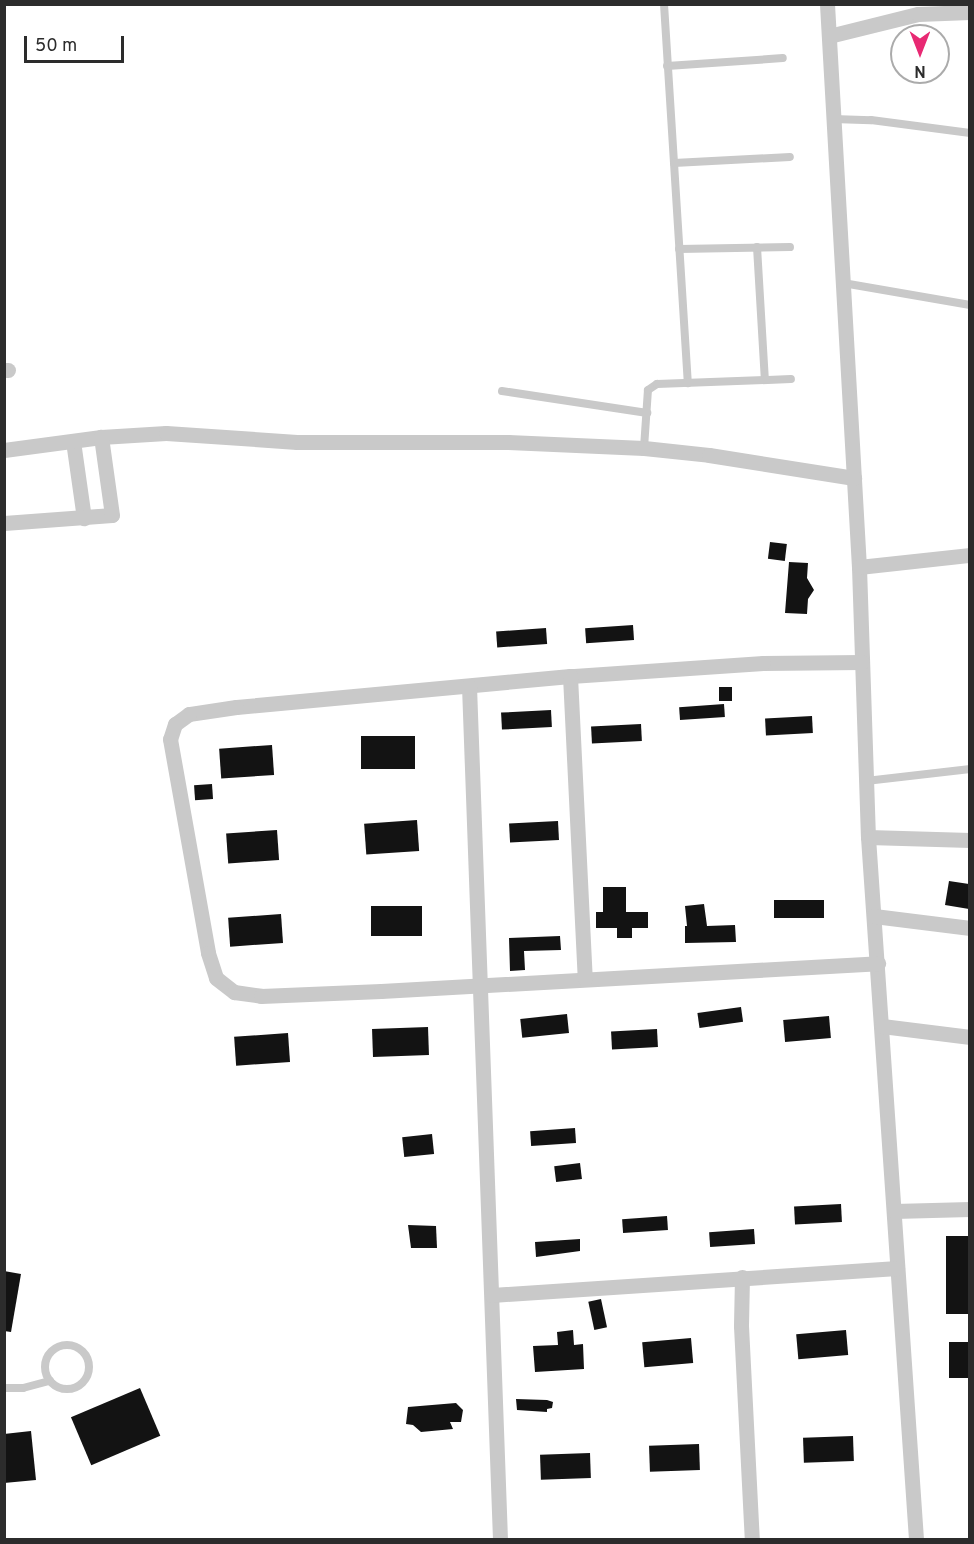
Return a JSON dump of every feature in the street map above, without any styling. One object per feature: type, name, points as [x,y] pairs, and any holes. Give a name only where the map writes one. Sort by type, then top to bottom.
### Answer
[{"type":"street","points":[[827,4],[859,567],[868,837],[916,1539]]},
{"type":"street","points":[[828,36],[918,14],[969,12]]},
{"type":"street","points":[[4,450],[101,437],[166,433],[297,442],[508,442],[644,448],[710,455],[854,478]]},
{"type":"street","points":[[4,523],[112,515],[101,437]]},
{"type":"street","points":[[73,441],[84,518]]},
{"type":"street","points":[[859,567],[969,555]]},
{"type":"street","points":[[862,663],[763,663],[570,676],[236,707],[189,714],[175,724],[170,739],[208,953],[216,978],[234,992],[261,996],[878,963]]},
{"type":"street","points":[[570,676],[585,979]]},
{"type":"street","points":[[469,686],[500,1539]]},
{"type":"street","points":[[868,837],[969,840]]},
{"type":"street","points":[[874,916],[969,928]]},
{"type":"street","points":[[882,1026],[969,1037]]},
{"type":"street","points":[[894,1211],[969,1209]]},
{"type":"street","points":[[492,1295],[897,1268]]},
{"type":"street","points":[[742,1277],[741,1326],[752,1539]]},
{"type":"lane","points":[[664,4],[688,383]]},
{"type":"lane","points":[[668,66],[783,58]]},
{"type":"lane","points":[[833,119],[871,120],[969,133]]},
{"type":"lane","points":[[674,163],[790,157]]},
{"type":"lane","points":[[757,247],[765,380]]},
{"type":"lane","points":[[679,249],[790,247]]},
{"type":"lane","points":[[843,283],[969,305]]},
{"type":"lane","points":[[644,448],[648,390],[657,384],[791,379]]},
{"type":"lane","points":[[502,391],[647,413]]},
{"type":"lane","points":[[866,781],[969,769]]},
{"type":"lane","points":[[4,1388],[23,1388],[50,1381],[60,1388],[72,1389],[82,1384],[88,1376],[88,1357],[82,1350],[71,1346],[57,1348],[47,1357],[45,1371],[50,1381]]},
{"type":"building","points":[[770,542],[787,544],[785,561],[768,559]]},
{"type":"building","points":[[789,562],[808,563],[807,578],[814,590],[808,599],[807,614],[785,613]]},
{"type":"building","points":[[633,625],[634,640],[586,643],[585,628]]},
{"type":"building","points":[[546,628],[547,644],[497,647],[496,631]]},
{"type":"building","points":[[719,687],[732,687],[732,701],[719,701]]},
{"type":"building","points":[[724,704],[725,717],[680,720],[679,707]]},
{"type":"building","points":[[551,710],[552,727],[502,730],[501,713]]},
{"type":"building","points":[[812,716],[813,733],[766,735],[765,718]]},
{"type":"building","points":[[641,724],[642,741],[592,744],[591,727]]},
{"type":"building","points":[[361,736],[415,736],[415,769],[361,769]]},
{"type":"building","points":[[272,745],[274,775],[221,779],[219,749]]},
{"type":"building","points":[[212,784],[213,799],[195,800],[194,785]]},
{"type":"building","points":[[417,820],[419,851],[366,855],[364,824]]},
{"type":"building","points":[[558,821],[559,840],[510,843],[509,824]]},
{"type":"building","points":[[277,830],[279,860],[228,863],[226,834]]},
{"type":"building","points":[[949,881],[969,884],[969,909],[945,905]]},
{"type":"building","points":[[603,887],[626,887],[626,912],[648,912],[648,928],[632,928],[632,938],[617,938],[617,928],[596,928],[596,912],[603,912]]},
{"type":"building","points":[[774,900],[824,900],[824,918],[774,918]]},
{"type":"building","points":[[704,904],[707,926],[735,925],[736,942],[685,943],[685,926],[687,926],[685,906]]},
{"type":"building","points":[[371,906],[422,906],[422,936],[371,936]]},
{"type":"building","points":[[281,914],[283,943],[230,947],[228,918]]},
{"type":"building","points":[[560,936],[561,950],[524,951],[525,970],[510,971],[509,938]]},
{"type":"building","points":[[741,1007],[743,1022],[700,1028],[697,1013]]},
{"type":"building","points":[[567,1014],[569,1033],[522,1038],[520,1019]]},
{"type":"building","points":[[829,1016],[831,1038],[785,1042],[783,1020]]},
{"type":"building","points":[[428,1027],[429,1055],[373,1057],[372,1029]]},
{"type":"building","points":[[657,1029],[658,1047],[612,1049],[611,1031]]},
{"type":"building","points":[[288,1033],[290,1062],[236,1066],[234,1037]]},
{"type":"building","points":[[575,1128],[576,1143],[531,1146],[530,1131]]},
{"type":"building","points":[[432,1134],[434,1154],[404,1157],[402,1137]]},
{"type":"building","points":[[580,1163],[582,1179],[556,1182],[554,1166]]},
{"type":"building","points":[[841,1204],[842,1222],[795,1224],[794,1206]]},
{"type":"building","points":[[667,1216],[668,1230],[623,1233],[622,1219]]},
{"type":"building","points":[[408,1225],[436,1226],[437,1248],[411,1248]]},
{"type":"building","points":[[754,1229],[755,1244],[710,1247],[709,1232]]},
{"type":"building","points":[[946,1236],[969,1236],[969,1314],[946,1314]]},
{"type":"building","points":[[580,1239],[580,1251],[536,1257],[535,1242]]},
{"type":"building","points":[[4,1271],[21,1274],[11,1332],[4,1331]]},
{"type":"building","points":[[601,1299],[607,1327],[594,1330],[588,1302]]},
{"type":"building","points":[[573,1330],[574,1345],[583,1344],[584,1369],[535,1372],[533,1346],[558,1345],[557,1332]]},
{"type":"building","points":[[846,1330],[848,1355],[798,1359],[796,1334]]},
{"type":"building","points":[[691,1338],[693,1363],[644,1367],[642,1342]]},
{"type":"building","points":[[949,1342],[969,1342],[969,1378],[949,1378]]},
{"type":"building","points":[[140,1388],[160,1436],[91,1465],[71,1417]]},
{"type":"building","points":[[516,1399],[553,1402],[552,1408],[547,1409],[547,1412],[517,1410]]},
{"type":"building","points":[[456,1403],[463,1410],[461,1422],[450,1422],[453,1429],[421,1432],[413,1425],[406,1424],[408,1407]]},
{"type":"building","points":[[31,1431],[36,1480],[4,1483],[4,1434]]},
{"type":"building","points":[[853,1436],[854,1461],[804,1463],[803,1438]]},
{"type":"building","points":[[699,1444],[700,1470],[650,1472],[649,1446]]},
{"type":"building","points":[[590,1453],[591,1478],[541,1480],[540,1455]]}]
